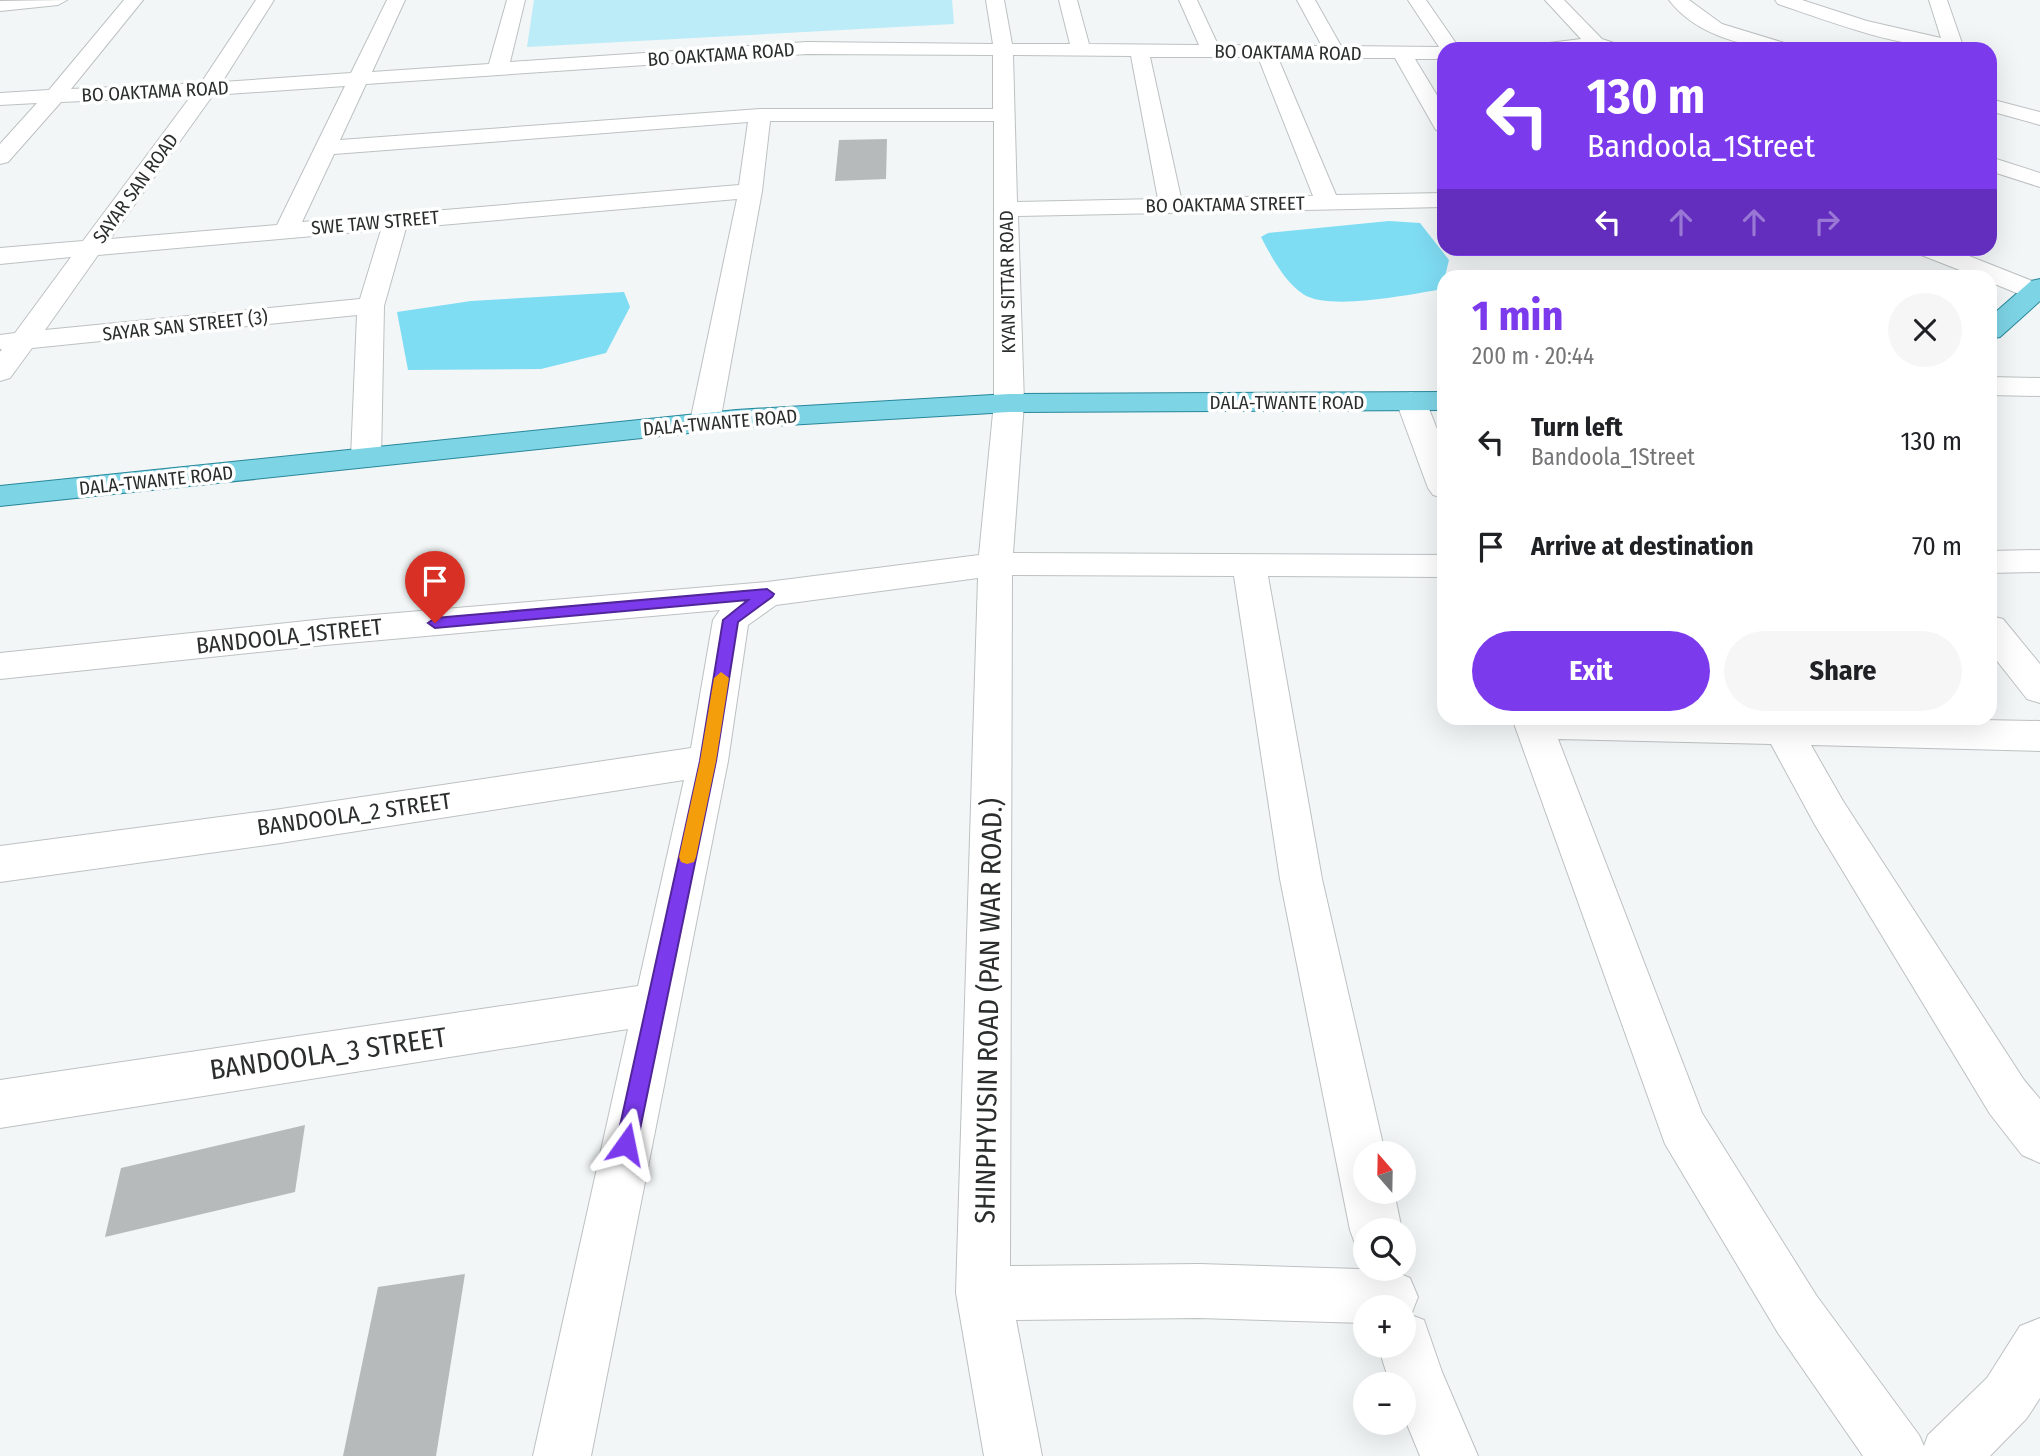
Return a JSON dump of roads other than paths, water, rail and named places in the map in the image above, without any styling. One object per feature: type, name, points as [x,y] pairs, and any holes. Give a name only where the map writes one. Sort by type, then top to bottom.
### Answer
[{"type":"main road","points":[[1997,325],[2037,289]]},
{"type":"main road","name":"DALA-TWANTE ROAD","points":[[0,496],[705,422],[1009,403],[1437,401]]},
{"type":"street","points":[[0,6],[58,0]]},
{"type":"street","points":[[0,157],[55,96],[134,0]]},
{"type":"street","name":"SAYAR SAN ROAD","points":[[0,372],[11,342],[90,250],[207,89],[265,0]]},
{"type":"street","points":[[287,229],[357,77],[396,0]]},
{"type":"street","points":[[498,69],[516,0]]},
{"type":"street","name":"KYAN SITTAR ROAD","points":[[995,0],[1003,48],[1009,403],[995,564]]},
{"type":"street","points":[[1068,0],[1081,49]]},
{"type":"street","points":[[1188,0],[1211,51]]},
{"type":"street","points":[[1306,0],[1335,53]]},
{"type":"street","points":[[1417,0],[1445,42]]},
{"type":"street","points":[[1554,0],[1600,42]]},
{"type":"street","points":[[1678,0],[1715,28],[1761,42]]},
{"type":"street","points":[[1784,0],[1862,26],[1928,42]]},
{"type":"street","points":[[1938,0],[1951,42]]},
{"type":"street","name":"BO OAKTAMA ROAD","points":[[0,99],[207,89],[807,48],[1437,53]]},
{"type":"street","points":[[1139,50],[1171,205]]},
{"type":"street","points":[[1266,52],[1327,202]]},
{"type":"street","points":[[1402,53],[1437,113]]},
{"type":"street","points":[[1997,107],[2040,119]]},
{"type":"street","points":[[325,148],[761,115],[1004,115]]},
{"type":"street","points":[[705,422],[750,191],[761,115]]},
{"type":"street","points":[[1997,166],[2040,180]]},
{"type":"street","name":"SWE TAW STREET","points":[[0,256],[90,250],[287,229],[750,191]]},
{"type":"street","name":"BO OAKTAMA STREET","points":[[1006,209],[1437,200]]},
{"type":"street","points":[[366,458],[371,306],[396,220]]},
{"type":"street","points":[[1947,256],[1985,270]]},
{"type":"street","points":[[1997,274],[2037,289]]},
{"type":"street","name":"SAYAR SAN STREET (3)","points":[[11,342],[371,306]]},
{"type":"street","points":[[1997,386],[2040,387]]},
{"type":"street","points":[[1411,401],[1437,470]]},
{"type":"street","points":[[1997,562],[2040,561]]},
{"type":"street","name":"BANDOOLA_1STREET","points":[[0,666],[325,632],[767,594],[995,564],[1437,566]]},
{"type":"street","name":"SHINPHYUSIN ROAD (PAN WAR ROAD.)","points":[[995,564],[983,1293],[1013,1456]]},
{"type":"street","points":[[1249,565],[1301,879],[1357,1141]]},
{"type":"street","points":[[562,1456],[708,761],[731,620],[767,594]]},
{"type":"street","points":[[1997,637],[2040,689]]},
{"type":"street","points":[[1534,725],[1683,1127],[1797,1314],[1898,1456]]},
{"type":"street","points":[[1633,725],[2040,736]]},
{"type":"street","points":[[1783,731],[1829,813],[2007,1097],[2040,1138]]},
{"type":"street","name":"BANDOOLA_2 STREET","points":[[0,864],[288,825],[708,761]]},
{"type":"street","name":"BANDOOLA_3 STREET","points":[[0,1104],[656,1004]]},
{"type":"street","points":[[983,1293],[1199,1291],[1353,1301]]},
{"type":"street","points":[[1949,1456],[2007,1398],[2040,1346]]},
{"type":"street","points":[[1410,1358],[1449,1456]]},
{"type":"water","points":[[1389,221],[1420,223],[1437,245],[1437,256],[1446,256],[1449,260],[1446,270],[1437,270],[1437,290],[1348,302],[1315,299],[1303,294],[1279,268],[1261,237],[1268,233]]},
{"type":"water","points":[[624,292],[630,307],[606,353],[541,369],[408,370],[397,312],[471,301]]}]
